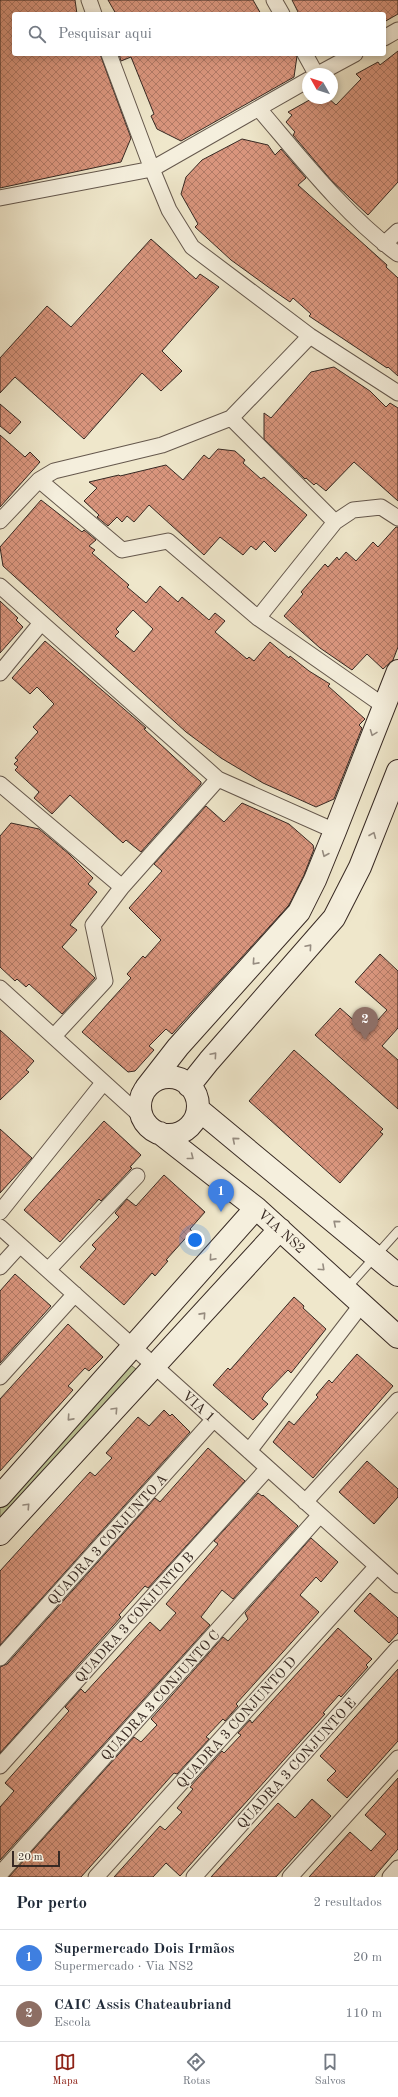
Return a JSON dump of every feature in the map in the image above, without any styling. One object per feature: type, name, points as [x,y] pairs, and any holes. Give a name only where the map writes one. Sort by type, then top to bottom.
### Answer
[{"type":"street","points":[[89,0],[93,12]]},
{"type":"street","points":[[274,0],[281,12]]},
{"type":"street","points":[[386,37],[398,30]]},
{"type":"street","points":[[110,56],[152,170],[169,210],[192,247],[310,336],[398,393]]},
{"type":"street","points":[[305,56],[313,68]]},
{"type":"street","points":[[328,68],[351,56]]},
{"type":"street","points":[[0,198],[152,170],[302,84]]},
{"type":"street","points":[[260,109],[319,180],[384,244],[398,254]]},
{"type":"street","points":[[384,244],[398,231]]},
{"type":"street","points":[[0,521],[39,480],[54,471],[162,445],[231,418],[310,336]]},
{"type":"street","points":[[231,418],[336,522]]},
{"type":"street","points":[[39,480],[122,550],[168,541],[258,618],[384,706]]},
{"type":"street","points":[[258,618],[336,522],[353,510],[381,507],[398,518]]},
{"type":"street","points":[[0,586],[218,779],[335,831]]},
{"type":"street","points":[[0,673],[41,623]]},
{"type":"street","points":[[142,1117],[140,1107],[141,1097],[146,1088],[178,1047],[299,912],[315,880],[398,671]]},
{"type":"street","points":[[190,1086],[209,1061],[334,918],[360,867],[398,771]]},
{"type":"street","points":[[54,1036],[105,981],[93,924],[122,887],[218,779]]},
{"type":"street","points":[[0,784],[122,887]]},
{"type":"street","points":[[0,988],[142,1117],[149,1127],[160,1133],[170,1135],[180,1133],[188,1127],[194,1119],[198,1109],[196,1096],[190,1086],[180,1079],[168,1077],[156,1080],[146,1088]]},
{"type":"street","points":[[0,1212],[103,1083]]},
{"type":"street","points":[[198,1109],[398,1275]]},
{"type":"street","name":"VIA NS2","points":[[160,1133],[256,1208],[398,1337]]},
{"type":"street","points":[[48,1270],[137,1176]]},
{"type":"street","points":[[0,1496],[256,1208]]},
{"type":"street","name":"VIA 1","points":[[0,1227],[398,1585]]},
{"type":"street","points":[[0,1534],[156,1367],[280,1229]]},
{"type":"street","points":[[227,1241],[252,1260]]},
{"type":"street","points":[[0,1267],[20,1245]]},
{"type":"street","points":[[0,1377],[75,1294]]},
{"type":"street","points":[[249,1451],[362,1304]]},
{"type":"street","points":[[306,1502],[398,1400]]},
{"type":"street","name":"QUADRA 3 CONJUNTO A","points":[[0,1658],[214,1419]]},
{"type":"street","name":"QUADRA 3 CONJUNTO B","points":[[0,1766],[268,1468]]},
{"type":"street","name":"QUADRA 3 CONJUNTO C","points":[[0,1874],[320,1515]]},
{"type":"street","name":"QUADRA 3 CONJUNTO D","points":[[96,1877],[377,1566]]},
{"type":"street","name":"QUADRA 3 CONJUNTO E","points":[[194,1877],[398,1648]]},
{"type":"street","points":[[290,1877],[398,1758]]},
{"type":"street","points":[[390,1877],[398,1868]]},
{"type":"lane","points":[[346,1289],[398,1231]]},
{"type":"green space","points":[[128,1363],[136,1369],[0,1523],[0,1503]]},
{"type":"building","points":[[0,0],[75,0],[77,12],[12,12],[12,56],[101,56],[131,138],[121,162],[0,188]]},
{"type":"building","points":[[108,0],[253,0],[260,12],[115,12]]},
{"type":"building","points":[[292,0],[398,0],[398,14],[386,21],[386,12],[298,12]]},
{"type":"building","points":[[398,51],[398,182],[368,215],[331,180],[293,135],[295,132],[286,122],[292,115],[288,112],[302,104],[338,104],[361,79],[356,74],[378,62],[380,65]]},
{"type":"building","points":[[120,56],[297,56],[294,77],[181,141],[157,129],[151,116],[154,114],[131,57],[121,61]]},
{"type":"building","points":[[242,139],[268,145],[275,155],[281,149],[306,178],[298,185],[387,265],[386,267],[398,278],[398,376],[388,367],[387,368],[309,316],[311,314],[293,298],[290,302],[231,260],[195,227],[198,224],[181,194],[186,177],[202,160]]},
{"type":"building","points":[[151,239],[196,279],[200,274],[219,287],[162,351],[182,371],[161,391],[142,373],[84,439],[15,377],[0,393],[0,358],[47,306],[71,327]]},
{"type":"building","points":[[334,367],[370,391],[386,407],[390,403],[398,408],[398,501],[354,462],[326,491],[316,483],[314,485],[306,478],[305,479],[264,439],[264,413],[271,418],[311,372]]},
{"type":"building","points":[[0,404],[21,422],[10,434],[0,426]]},
{"type":"building","points":[[0,435],[25,457],[30,452],[40,462],[0,507]]},
{"type":"building","points":[[218,449],[235,451],[245,460],[243,463],[261,479],[264,477],[307,515],[275,552],[264,541],[256,550],[251,546],[243,555],[220,537],[204,555],[149,505],[134,522],[127,516],[122,522],[117,517],[108,526],[97,517],[99,515],[84,501],[97,488],[89,482],[166,465],[183,480],[204,455],[209,459]]},
{"type":"building","points":[[41,500],[82,532],[84,530],[96,540],[89,546],[95,550],[92,553],[129,585],[127,587],[146,603],[160,586],[178,602],[182,597],[209,620],[215,613],[225,621],[215,632],[247,659],[249,657],[254,661],[270,642],[289,658],[290,656],[309,671],[330,684],[328,686],[365,719],[359,725],[362,728],[334,799],[316,807],[263,783],[221,758],[186,732],[3,566],[0,547]],"holes":[[[133,610],[153,629],[134,652],[115,636],[119,632],[116,629]]]},
{"type":"building","points":[[396,527],[398,527],[398,647],[393,660],[383,669],[367,654],[352,670],[320,648],[284,616],[303,594],[301,592],[325,564],[328,567],[337,557],[339,560],[346,552],[356,561],[373,542],[378,547]]},
{"type":"building","points":[[0,601],[18,618],[16,620],[23,627],[0,653]]},
{"type":"building","points":[[45,641],[146,728],[144,729],[201,782],[201,784],[141,852],[126,840],[123,843],[70,795],[52,814],[34,798],[39,792],[15,770],[18,767],[14,764],[18,760],[15,758],[38,732],[33,727],[54,704],[37,687],[30,694],[12,678]]},
{"type":"building","points":[[242,803],[289,824],[313,845],[314,849],[304,875],[289,905],[172,1034],[166,1029],[149,1046],[154,1050],[135,1071],[128,1072],[82,1032],[131,978],[127,974],[143,956],[145,958],[161,940],[129,908],[162,871],[154,864],[206,806],[224,822]]},
{"type":"building","points":[[11,823],[39,829],[69,854],[93,878],[88,884],[97,892],[70,925],[77,930],[62,947],[95,978],[62,1014],[29,984],[26,987],[17,979],[15,981],[0,967],[0,836]]},
{"type":"building","points":[[380,954],[398,971],[398,1028],[382,1046],[398,1060],[398,1109],[315,1035],[340,1008],[367,1032],[387,1010],[355,982]]},
{"type":"building","points":[[0,1030],[34,1061],[26,1070],[29,1072],[0,1100]]},
{"type":"building","points":[[294,1050],[383,1129],[380,1132],[383,1134],[340,1183],[249,1101]]},
{"type":"building","points":[[104,1121],[141,1155],[130,1167],[132,1168],[101,1201],[99,1199],[60,1242],[24,1210]]},
{"type":"building","points":[[0,1129],[32,1158],[0,1193]]},
{"type":"building","points":[[164,1175],[205,1212],[190,1229],[192,1231],[166,1260],[168,1261],[155,1276],[152,1273],[124,1305],[80,1267],[96,1249],[92,1245],[119,1217],[115,1213],[127,1199],[136,1206]]},
{"type":"building","points":[[15,1274],[51,1306],[0,1363],[0,1291]]},
{"type":"building","points":[[294,1297],[304,1306],[303,1308],[326,1329],[291,1373],[288,1370],[265,1394],[262,1399],[268,1404],[253,1420],[213,1385],[228,1368],[230,1370]]},
{"type":"building","points":[[68,1324],[103,1357],[89,1371],[85,1368],[68,1386],[73,1390],[0,1471],[0,1399]]},
{"type":"building","points":[[357,1354],[393,1386],[313,1478],[273,1442],[289,1421],[294,1425],[318,1397],[316,1395],[329,1380],[332,1383]]},
{"type":"building","points":[[164,1410],[170,1416],[172,1414],[190,1432],[0,1645],[0,1571],[90,1472],[95,1476],[112,1458],[106,1453],[138,1417],[149,1426]]},
{"type":"building","points":[[208,1448],[245,1481],[148,1588],[145,1586],[119,1615],[121,1617],[0,1753],[0,1667],[7,1664],[155,1498],[160,1502]]},
{"type":"building","points":[[367,1461],[398,1489],[398,1497],[374,1524],[339,1492]]},
{"type":"building","points":[[258,1493],[262,1496],[263,1495],[298,1526],[233,1599],[222,1590],[201,1617],[210,1625],[0,1860],[0,1807],[14,1791],[5,1783],[69,1711],[65,1707],[81,1689],[85,1693],[150,1622],[160,1631],[176,1613],[166,1604],[218,1544],[214,1541]]},
{"type":"building","points":[[311,1538],[338,1562],[321,1582],[316,1577],[300,1595],[319,1612],[236,1704],[238,1706],[225,1721],[223,1719],[206,1737],[209,1739],[177,1774],[174,1773],[81,1877],[9,1877],[134,1737],[141,1742],[157,1725],[151,1719],[223,1637],[228,1641],[248,1619],[245,1613]]},
{"type":"building","points":[[370,1593],[398,1618],[398,1633],[389,1643],[354,1611]]},
{"type":"building","points":[[338,1628],[372,1659],[366,1665],[368,1667],[341,1697],[339,1695],[323,1713],[325,1714],[180,1876],[166,1863],[153,1877],[114,1877],[160,1826],[165,1830],[182,1812],[177,1808],[193,1789],[190,1787],[222,1751],[224,1753],[241,1735],[238,1733],[250,1720],[252,1723]]},
{"type":"building","points":[[398,1669],[398,1741],[347,1798],[327,1780],[336,1771],[320,1756]]},
{"type":"building","points":[[398,1778],[398,1849],[374,1877],[309,1877],[350,1832],[371,1851],[386,1834],[365,1815]]},
{"type":"building","points":[[312,1799],[331,1816],[276,1877],[211,1877],[278,1803],[295,1818]]},
{"type":"place","name":"CAIC Assis Chateaubriand","points":[[365,1040]]},
{"type":"place","name":"Supermercado Dois Irmãos","points":[[221,1212]]}]
